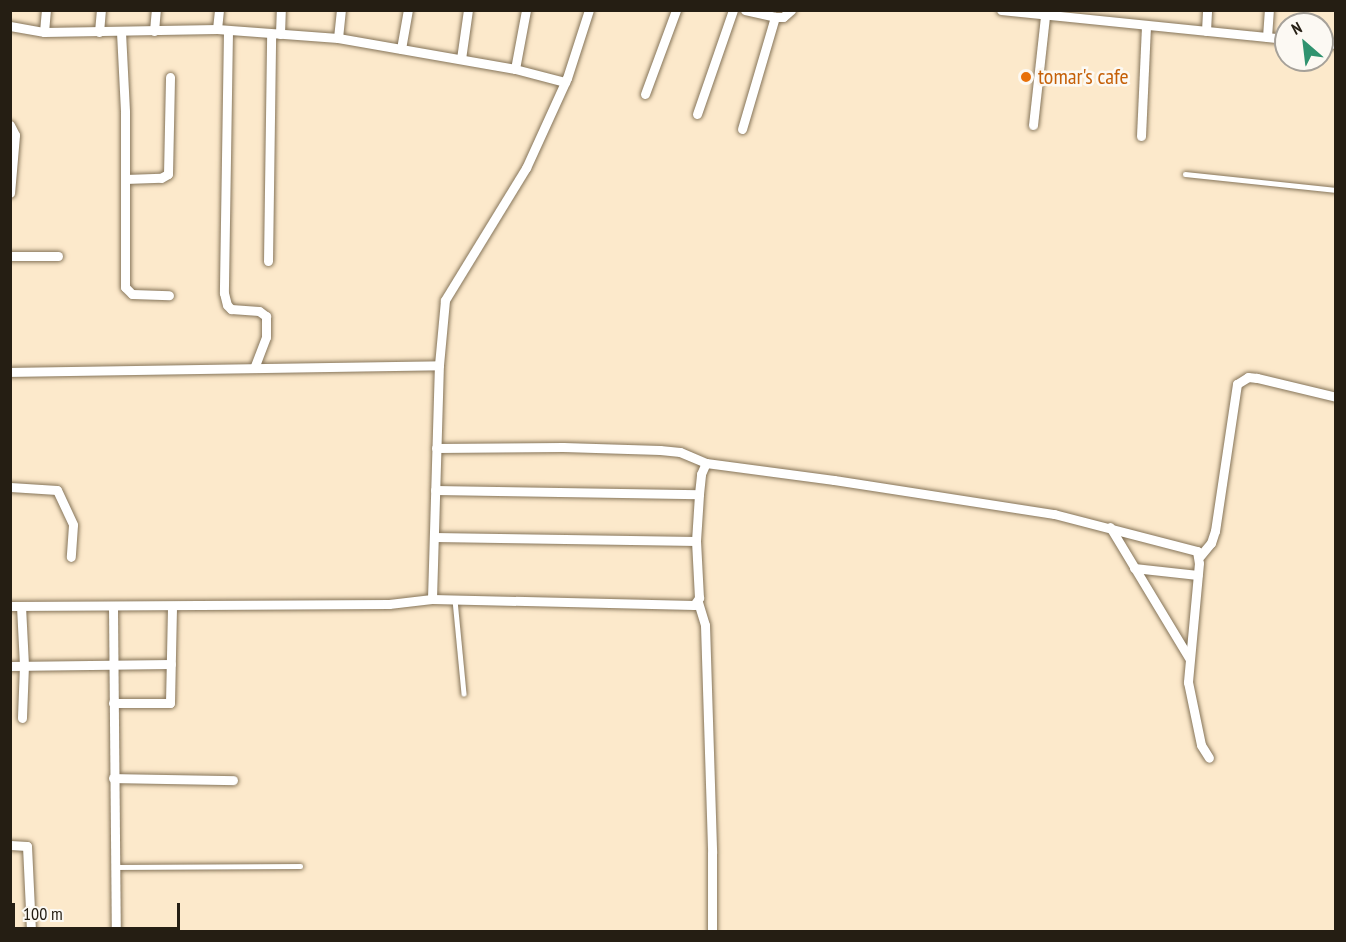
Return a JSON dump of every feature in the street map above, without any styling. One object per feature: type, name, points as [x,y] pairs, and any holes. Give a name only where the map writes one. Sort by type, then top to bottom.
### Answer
[{"type":"street","points":[[44,32],[46,10]]},
{"type":"street","points":[[99,32],[101,10]]},
{"type":"street","points":[[154,31],[156,10]]},
{"type":"street","points":[[217,29],[219,10]]},
{"type":"street","points":[[268,261],[275,34],[281,10]]},
{"type":"street","points":[[338,38],[341,10]]},
{"type":"street","points":[[401,49],[408,10]]},
{"type":"street","points":[[461,60],[468,10]]},
{"type":"street","points":[[515,69],[526,10]]},
{"type":"street","points":[[432,599],[439,365],[445,300],[526,168],[565,82],[589,10]]},
{"type":"street","points":[[645,94],[676,10]]},
{"type":"street","points":[[697,114],[733,10]]},
{"type":"street","points":[[745,10],[775,17],[783,17],[791,10]]},
{"type":"street","points":[[1000,10],[1274,38]]},
{"type":"street","points":[[1095,21],[1096,10]]},
{"type":"street","points":[[1206,31],[1207,10]]},
{"type":"street","points":[[1267,37],[1269,10]]},
{"type":"street","points":[[1033,125],[1045,16]]},
{"type":"street","points":[[742,129],[775,17]]},
{"type":"street","points":[[10,26],[44,32],[217,29],[338,38],[515,69],[565,82]]},
{"type":"street","points":[[1141,136],[1146,26]]},
{"type":"street","points":[[228,30],[224,293],[227,305],[231,309],[259,311],[266,316],[268,330],[255,368]]},
{"type":"street","points":[[121,32],[126,290],[132,294],[169,295]]},
{"type":"street","points":[[125,179],[161,178],[168,174],[170,77]]},
{"type":"street","points":[[10,126],[15,135],[10,194]]},
{"type":"street","points":[[10,256],[58,256]]},
{"type":"street","points":[[10,372],[439,365]]},
{"type":"street","points":[[1209,758],[1201,745],[1191,705],[1189,658],[1200,556],[1211,543],[1215,531],[1237,384],[1248,377],[1257,378],[1335,397]]},
{"type":"street","points":[[436,448],[563,447],[680,452],[706,463],[1017,508],[1193,548],[1200,556]]},
{"type":"street","points":[[706,463],[699,494],[696,541],[698,602],[705,625],[712,853],[712,932]]},
{"type":"street","points":[[10,487],[57,490],[73,525],[70,557]]},
{"type":"street","points":[[435,490],[699,494]]},
{"type":"street","points":[[1110,528],[1189,658]]},
{"type":"street","points":[[434,537],[696,541]]},
{"type":"street","points":[[1134,568],[1198,574]]},
{"type":"street","points":[[22,718],[24,665],[16,606],[172,607],[389,604],[432,599],[689,605],[698,602]]},
{"type":"street","points":[[113,607],[116,932]]},
{"type":"street","points":[[113,704],[171,703],[172,607]]},
{"type":"street","points":[[10,666],[171,664]]},
{"type":"street","points":[[113,778],[233,780]]},
{"type":"street","points":[[10,845],[27,846],[31,932]]},
{"type":"lane","points":[[1185,174],[1335,190]]},
{"type":"lane","points":[[455,600],[464,694]]},
{"type":"lane","points":[[114,867],[300,866]]},
{"type":"place","name":"tomar's cafe","points":[[1026,77]]}]
